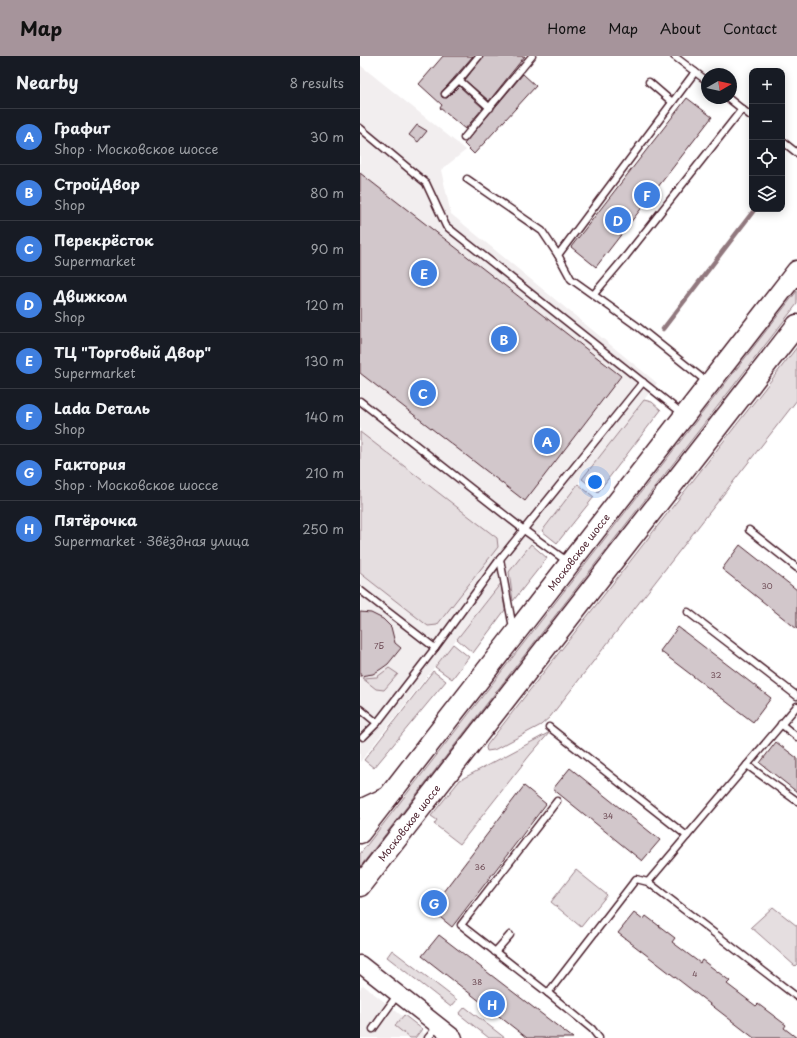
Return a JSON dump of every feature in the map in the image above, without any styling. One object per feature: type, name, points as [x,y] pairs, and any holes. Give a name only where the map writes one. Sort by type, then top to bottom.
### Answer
[{"type":"main road","name":"Московское шоссе","points":[[360,833],[797,270]]},
{"type":"main road","name":"Московское шоссе","points":[[360,886],[797,325]]},
{"type":"main road","points":[[360,809],[390,794]]},
{"type":"street","points":[[360,964],[454,1038]]},
{"type":"lane","points":[[445,94],[479,56]]},
{"type":"lane","points":[[464,138],[532,56]]},
{"type":"lane","points":[[674,56],[701,76]]},
{"type":"lane","points":[[558,255],[671,101],[695,72]]},
{"type":"lane","points":[[459,80],[490,108]]},
{"type":"lane","points":[[648,82],[671,101]]},
{"type":"lane","points":[[736,104],[749,115]]},
{"type":"lane","points":[[594,294],[742,109]]},
{"type":"lane","points":[[360,128],[426,183],[446,226],[684,416]]},
{"type":"lane","points":[[785,143],[797,153]]},
{"type":"lane","points":[[467,179],[542,232],[572,279],[594,294],[709,382]]},
{"type":"lane","points":[[362,737],[377,723],[435,648],[500,559],[643,382]]},
{"type":"lane","points":[[360,401],[524,530],[569,563]]},
{"type":"lane","points":[[749,530],[797,568]]},
{"type":"lane","points":[[500,559],[514,634]]},
{"type":"lane","points":[[360,590],[435,648]]},
{"type":"lane","points":[[688,612],[797,696]]},
{"type":"lane","points":[[648,882],[797,706]]},
{"type":"lane","points":[[360,709],[377,723]]},
{"type":"lane","points":[[781,724],[797,738]]},
{"type":"lane","points":[[549,727],[687,836]]},
{"type":"lane","points":[[747,765],[797,801]]},
{"type":"lane","points":[[557,801],[460,925],[548,993],[592,1029],[599,1038]]},
{"type":"lane","points":[[548,993],[636,879],[648,882],[797,997]]},
{"type":"lane","points":[[495,952],[510,935]]},
{"type":"lane","points":[[373,1030],[398,994]]},
{"type":"lane","points":[[428,1038],[438,1025]]},
{"type":"shaded area","points":[[360,65],[466,150],[441,170],[451,214],[657,383],[360,762]]},
{"type":"shaded area","points":[[797,291],[797,304],[360,867],[360,854]]},
{"type":"shaded area","points":[[797,347],[797,400],[550,717],[541,725],[494,750],[487,751],[487,745]]},
{"type":"shaded area","points":[[644,400],[652,402],[661,410],[598,492],[582,479]]},
{"type":"shaded area","points":[[360,432],[497,538],[498,547],[437,625],[428,626],[360,573]]},
{"type":"shaded area","points":[[578,484],[594,497],[557,543],[542,531]]},
{"type":"shaded area","points":[[531,544],[547,558],[513,601],[509,572]]},
{"type":"shaded area","points":[[501,583],[505,610],[473,653],[457,639]]},
{"type":"shaded area","points":[[453,644],[469,657],[452,679],[435,667]]},
{"type":"shaded area","points":[[389,668],[398,674],[384,690],[376,689],[362,678],[377,677]]},
{"type":"shaded area","points":[[433,671],[446,681],[374,768],[364,760]]},
{"type":"shaded area","points":[[550,732],[460,844],[434,824],[437,820],[431,816],[460,780]]},
{"type":"shaded area","points":[[576,870],[607,895],[581,927],[551,902]]},
{"type":"shaded area","points":[[773,907],[797,926],[797,964],[795,966],[751,927]]},
{"type":"shaded area","points":[[392,950],[457,1000],[451,1007],[387,957]]},
{"type":"shaded area","points":[[363,985],[430,1038],[360,1038],[360,989]]},
{"type":"shaded area","points":[[465,1007],[505,1038],[489,1038],[459,1014]]},
{"type":"shaded area","points":[[404,1015],[422,1029],[415,1038],[410,1038],[395,1026]]},
{"type":"building","points":[[443,56],[473,56],[441,93],[442,97],[447,98],[459,86],[483,108],[465,129],[440,108],[442,105],[419,84]]},
{"type":"building","points":[[483,56],[525,56],[489,101],[465,80]]},
{"type":"building","points":[[523,74],[536,86],[474,154],[464,144]]},
{"type":"building","points":[[687,98],[712,117],[596,267],[571,247]]},
{"type":"building","points":[[417,125],[427,131],[418,142],[409,135]]},
{"type":"building","points":[[360,173],[621,376],[525,501],[360,373]]},
{"type":"building","points":[[740,545],[797,590],[797,629],[722,569]]},
{"type":"building","points":[[360,612],[371,613],[383,619],[391,627],[395,643],[401,648],[388,664],[381,669],[373,674],[360,676]]},
{"type":"building","points":[[678,627],[771,698],[753,722],[660,651]]},
{"type":"building","points":[[776,742],[797,758],[797,792],[760,763]]},
{"type":"building","points":[[570,768],[660,840],[642,861],[553,789]]},
{"type":"building","points":[[524,786],[546,804],[452,927],[430,909]]},
{"type":"building","points":[[634,913],[643,920],[646,916],[675,938],[672,942],[700,963],[702,960],[730,981],[727,984],[756,1006],[758,1004],[786,1025],[784,1028],[797,1038],[754,1038],[618,933]]},
{"type":"building","points":[[439,935],[573,1038],[527,1038],[422,956]]},
{"type":"waterway","points":[[663,329],[753,212]]},
{"type":"place","name":"Lada Dеталь","points":[[647,195]]},
{"type":"place","name":"Движком","points":[[618,220]]},
{"type":"place","name":"ТЦ \"Торговый Двор\"","points":[[424,273]]},
{"type":"place","name":"СтройДвор","points":[[504,339]]},
{"type":"place","name":"Перекрёсток","points":[[423,393]]},
{"type":"place","name":"Графит","points":[[547,441]]},
{"type":"place","name":"Fактория","points":[[434,903]]},
{"type":"place","name":"Пятёрочка","points":[[492,1004]]}]
